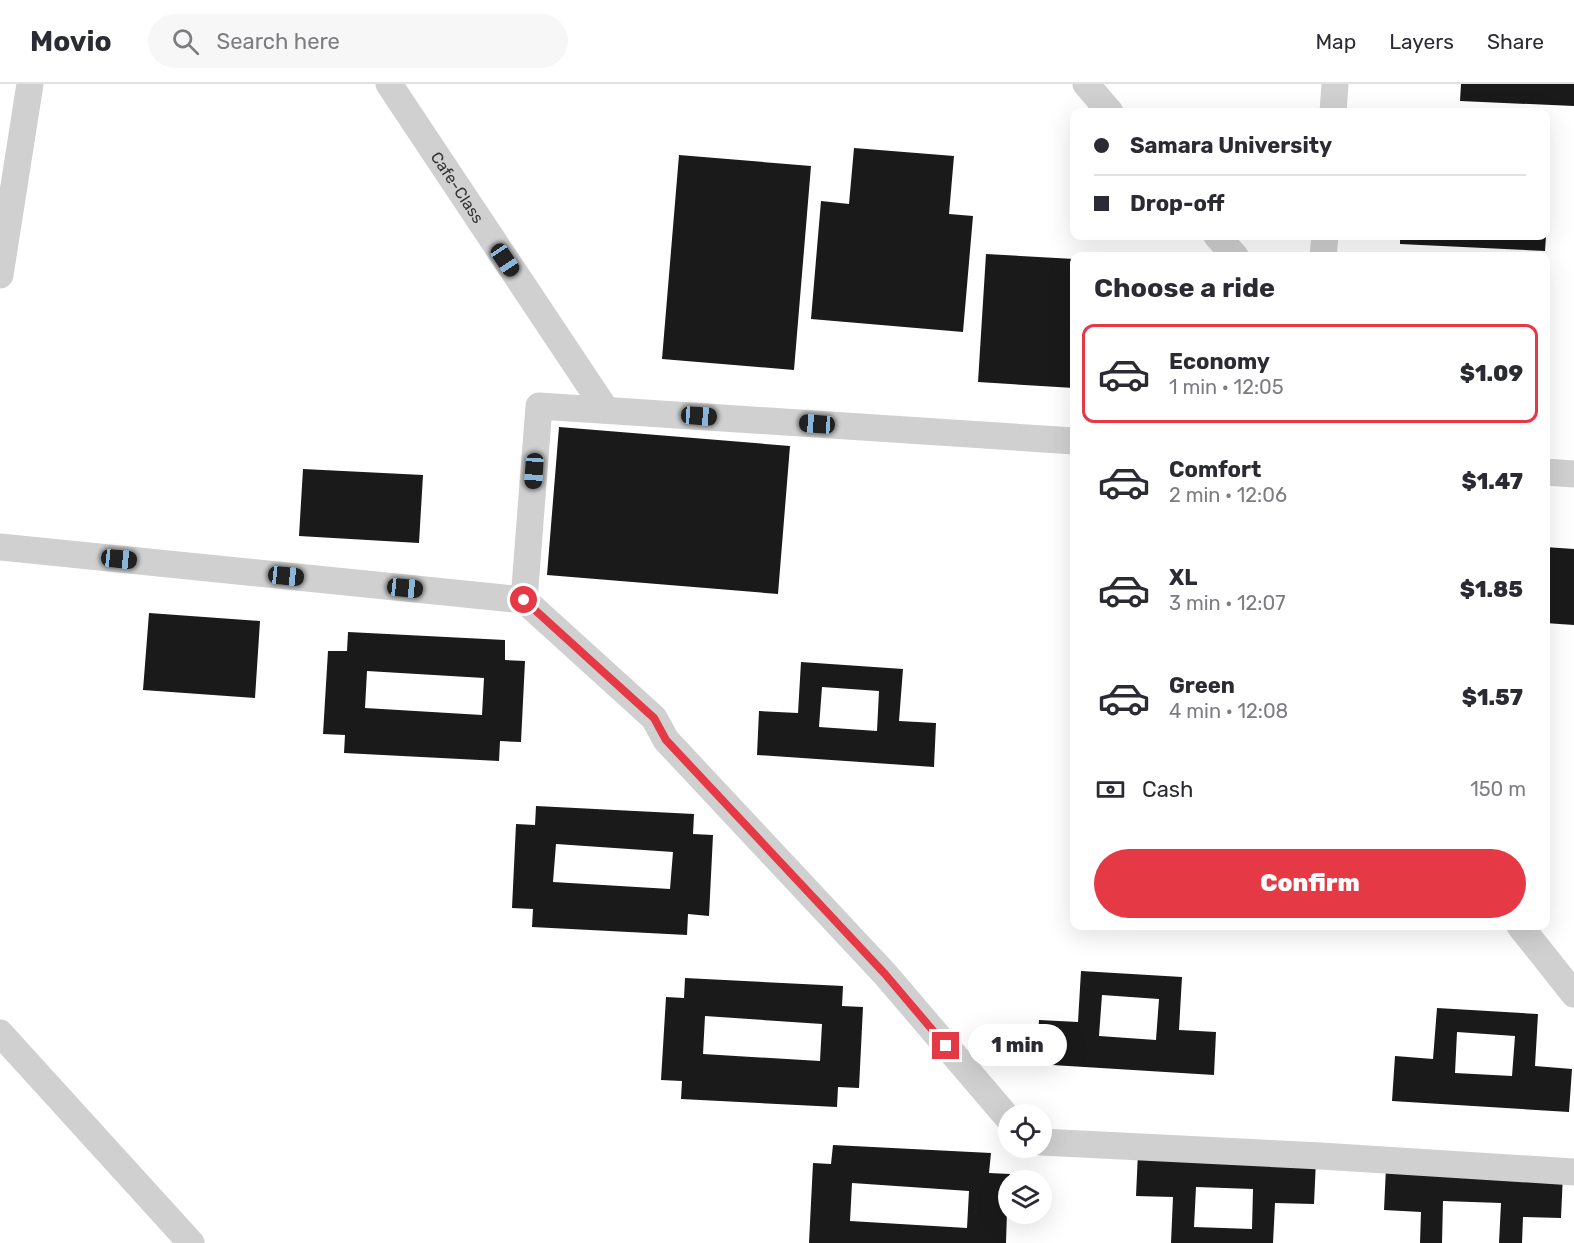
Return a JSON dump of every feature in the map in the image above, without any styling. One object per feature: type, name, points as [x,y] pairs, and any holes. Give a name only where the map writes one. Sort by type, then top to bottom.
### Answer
[{"type":"street","points":[[0,275],[30,84]]},
{"type":"street","name":"Cafe-Class","points":[[389,84],[606,410]]},
{"type":"street","points":[[1086,84],[1107,108]]},
{"type":"street","points":[[1333,108],[1335,84]]},
{"type":"street","points":[[1221,240],[1231,252]]},
{"type":"street","points":[[524,600],[539,406],[1070,441]]},
{"type":"street","points":[[1550,472],[1574,474]]},
{"type":"street","points":[[0,546],[524,600],[654,718],[666,740],[885,974],[998,1106]]},
{"type":"street","points":[[1523,930],[1574,994]]},
{"type":"street","points":[[0,1033],[191,1243]]},
{"type":"street","points":[[1052,1143],[1574,1172]]},
{"type":"building","points":[[1461,84],[1574,84],[1574,106],[1460,101]]},
{"type":"building","points":[[854,148],[954,156],[949,214],[973,216],[963,332],[811,319],[821,201],[849,204]]},
{"type":"building","points":[[679,155],[811,166],[794,370],[662,359]]},
{"type":"building","points":[[1400,240],[1546,240],[1545,251],[1400,244]]},
{"type":"building","points":[[986,254],[1070,259],[1070,388],[978,382]]},
{"type":"building","points":[[559,427],[790,446],[778,594],[547,575]]},
{"type":"building","points":[[303,469],[423,475],[419,543],[299,536]]},
{"type":"building","points":[[1550,547],[1574,549],[1574,625],[1550,623]]},
{"type":"building","points":[[149,613],[260,621],[255,698],[143,690]]},
{"type":"building","points":[[348,632],[505,640],[505,660],[525,661],[521,742],[500,741],[499,761],[344,753],[345,735],[323,734],[328,651],[347,651]],"holes":[[[367,671],[484,678],[482,715],[365,708]]]},
{"type":"building","points":[[801,662],[903,669],[899,721],[936,723],[934,767],[757,755],[759,711],[798,713]],"holes":[[[822,687],[879,691],[877,731],[819,727]]]},
{"type":"building","points":[[536,806],[694,814],[693,834],[713,835],[709,916],[688,914],[687,935],[532,927],[533,909],[512,908],[516,824],[535,825]],"holes":[[[556,844],[673,852],[670,889],[553,882]]]},
{"type":"building","points":[[1081,971],[1182,977],[1179,1030],[1216,1032],[1214,1075],[1036,1064],[1039,1020],[1078,1022]],"holes":[[[1102,995],[1159,999],[1156,1040],[1099,1036]]]},
{"type":"building","points":[[685,978],[843,986],[842,1006],[863,1007],[859,1088],[838,1087],[837,1107],[681,1099],[682,1081],[661,1080],[666,997],[684,998]],"holes":[[[705,1016],[822,1024],[820,1061],[703,1054]]]},
{"type":"building","points":[[1437,1008],[1538,1014],[1535,1066],[1572,1069],[1569,1112],[1392,1101],[1395,1056],[1433,1059]],"holes":[[[1457,1032],[1515,1036],[1512,1076],[1455,1073]]]},
{"type":"building","points":[[833,1145],[991,1153],[989,1173],[998,1173],[998,1224],[1007,1224],[1006,1243],[809,1243],[813,1163],[831,1164]],"holes":[[[852,1183],[969,1191],[967,1228],[850,1221]]]},
{"type":"building","points":[[1138,1152],[1316,1160],[1314,1204],[1275,1203],[1273,1243],[1171,1243],[1173,1197],[1136,1196]],"holes":[[[1196,1187],[1253,1189],[1252,1229],[1194,1227]]]},
{"type":"building","points":[[1386,1167],[1563,1174],[1561,1218],[1523,1217],[1522,1243],[1499,1243],[1501,1203],[1443,1201],[1442,1243],[1420,1243],[1421,1212],[1384,1210]]},
{"type":"route","points":[[524,600],[654,718],[666,740],[885,974],[946,1046]]}]
